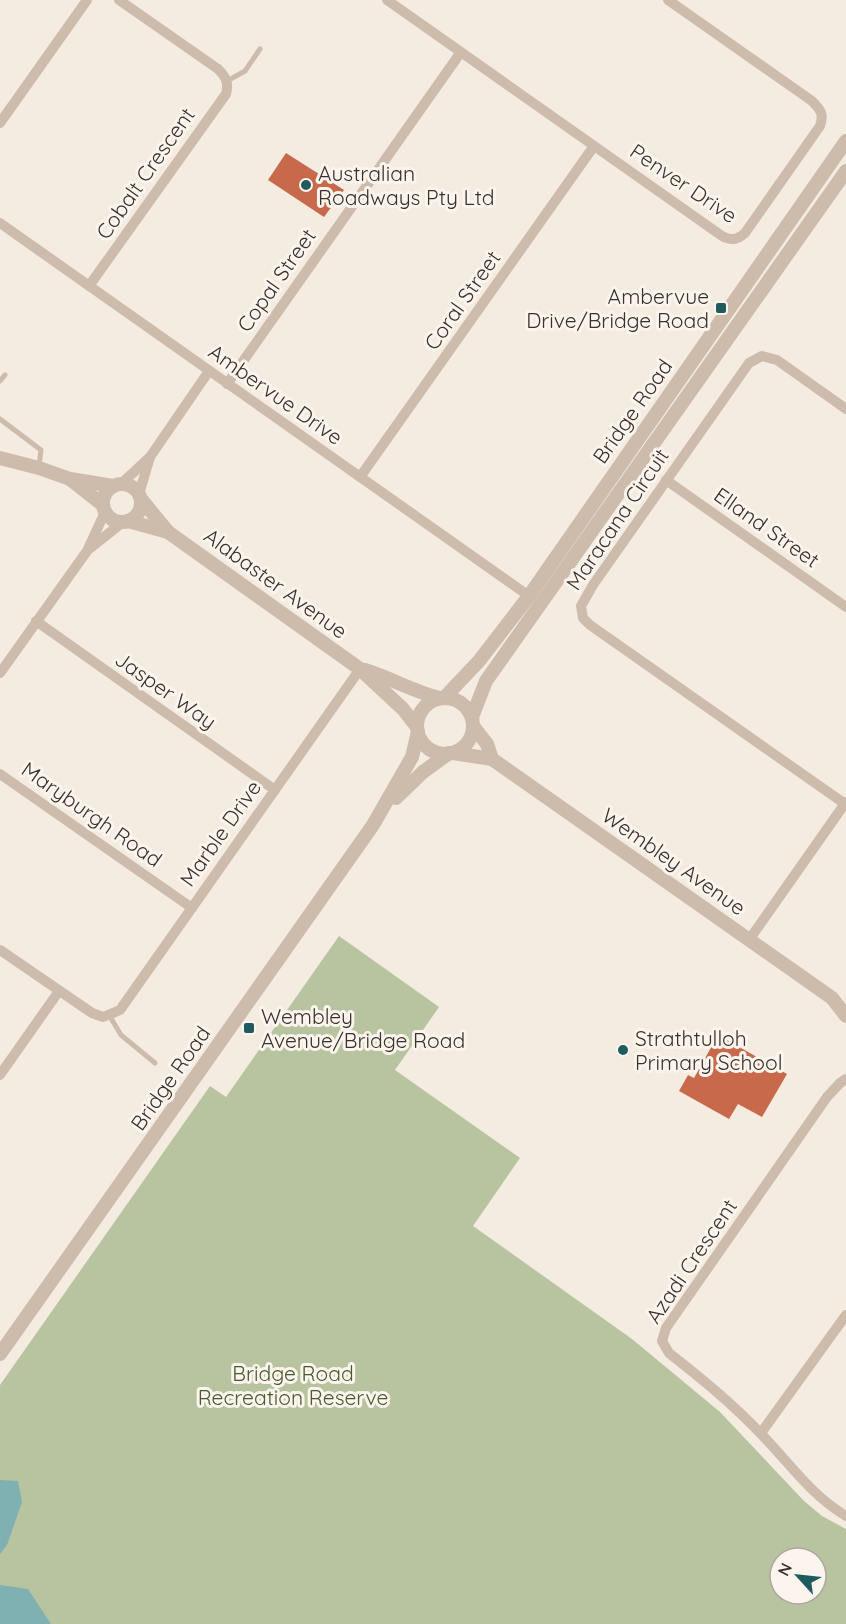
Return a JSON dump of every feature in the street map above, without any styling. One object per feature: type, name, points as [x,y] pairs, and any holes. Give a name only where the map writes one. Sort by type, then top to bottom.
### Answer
[{"type":"street","points":[[0,123],[87,0]]},
{"type":"street","points":[[119,0],[218,69],[227,81]]},
{"type":"street","name":"Penver Drive","points":[[387,0],[722,236],[730,240],[735,239],[745,232],[820,126],[823,116],[821,110],[812,101],[668,0]]},
{"type":"street","name":"Copal Street","points":[[228,384],[461,52]]},
{"type":"street","name":"Cobalt Crescent","points":[[89,286],[226,94],[227,81]]},
{"type":"street","name":"Bridge Road","points":[[442,698],[480,661],[529,596],[846,141]]},
{"type":"street","name":"Coral Street","points":[[360,477],[594,146]]},
{"type":"street","name":"Bridge Road","points":[[472,721],[486,681],[846,171]]},
{"type":"street","name":"Ambervue Drive","points":[[0,223],[529,596]]},
{"type":"street","name":"Maracana Circuit","points":[[845,803],[590,625],[583,618],[581,606],[666,480],[749,363],[755,358],[770,357],[777,360],[846,409]]},
{"type":"street","points":[[0,673],[87,551],[104,508],[104,496],[150,457],[209,370]]},
{"type":"street","points":[[87,551],[140,510],[140,497],[150,457]]},
{"type":"street","points":[[0,458],[70,479],[131,486],[140,497]]},
{"type":"street","points":[[70,479],[104,508],[112,520],[125,522]]},
{"type":"street","name":"Elland Street","points":[[666,480],[846,607]]},
{"type":"street","name":"Alabaster Avenue","points":[[140,497],[168,532],[360,669],[403,709],[418,730]]},
{"type":"street","name":"Alabaster Avenue","points":[[125,522],[168,532]]},
{"type":"street","name":"Jasper Way","points":[[36,621],[274,790]]},
{"type":"street","name":"Alabaster Avenue","points":[[360,669],[386,676],[416,691],[442,698]]},
{"type":"street","name":"Marble Drive","points":[[109,1015],[120,1010],[360,669]]},
{"type":"street","points":[[442,698],[451,698],[464,705],[472,721],[472,735],[468,742],[451,753],[432,751],[421,740],[418,730],[421,712],[432,701],[442,698]]},
{"type":"street","name":"Wembley Avenue","points":[[472,721],[487,744],[492,759]]},
{"type":"street","name":"Bridge Road","points":[[373,825],[412,757],[418,730]]},
{"type":"street","name":"Bridge Road","points":[[0,1354],[373,825],[405,787],[451,753]]},
{"type":"street","name":"Wembley Avenue","points":[[451,753],[492,759],[832,998],[846,1016]]},
{"type":"street","name":"Maryburgh Road","points":[[0,774],[192,908]]},
{"type":"street","points":[[749,940],[845,803]]},
{"type":"street","points":[[0,950],[92,1013],[103,1017],[109,1015]]},
{"type":"street","points":[[0,1075],[59,991]]},
{"type":"street","name":"Wembley Avenue","points":[[832,998],[846,1002]]},
{"type":"street","name":"Azadi Crescent","points":[[846,1069],[843,1081],[827,1097],[662,1335],[664,1347],[669,1353],[735,1407],[803,1482],[846,1516]]},
{"type":"street","points":[[761,1433],[846,1315]]},
{"type":"lane","name":"Cobalt Crescent","points":[[227,81],[245,70],[260,49]]},
{"type":"lane","points":[[0,381],[5,375]]},
{"type":"lane","points":[[0,419],[41,450],[39,468]]},
{"type":"lane","points":[[109,1015],[121,1035],[155,1063]]},
{"type":"green space","name":"Bridge Road Recreation Reserve","points":[[339,936],[439,1007],[395,1070],[520,1158],[473,1226],[632,1339],[720,1412],[804,1501],[822,1516],[846,1529],[846,1624],[0,1624],[0,1385],[210,1086],[226,1097]]},
{"type":"water","points":[[0,1480],[18,1481],[22,1502],[7,1545],[0,1554]]},
{"type":"water","points":[[0,1585],[28,1589],[51,1624],[0,1624]]},
{"type":"building","name":"Australian Roadways Pty Ltd","points":[[286,153],[344,190],[324,217],[268,180]]},
{"type":"building","points":[[718,1035],[787,1074],[762,1117],[738,1104],[729,1119],[679,1091],[688,1075],[694,1078]]},
{"type":"place","name":"Australian Roadways Pty Ltd","points":[[306,185]]},
{"type":"place","name":"Ambervue Drive/Bridge Road","points":[[721,308]]},
{"type":"place","name":"Wembley Avenue/Bridge Road","points":[[249,1028]]},
{"type":"place","name":"Strathtulloh Primary School","points":[[623,1050]]}]
